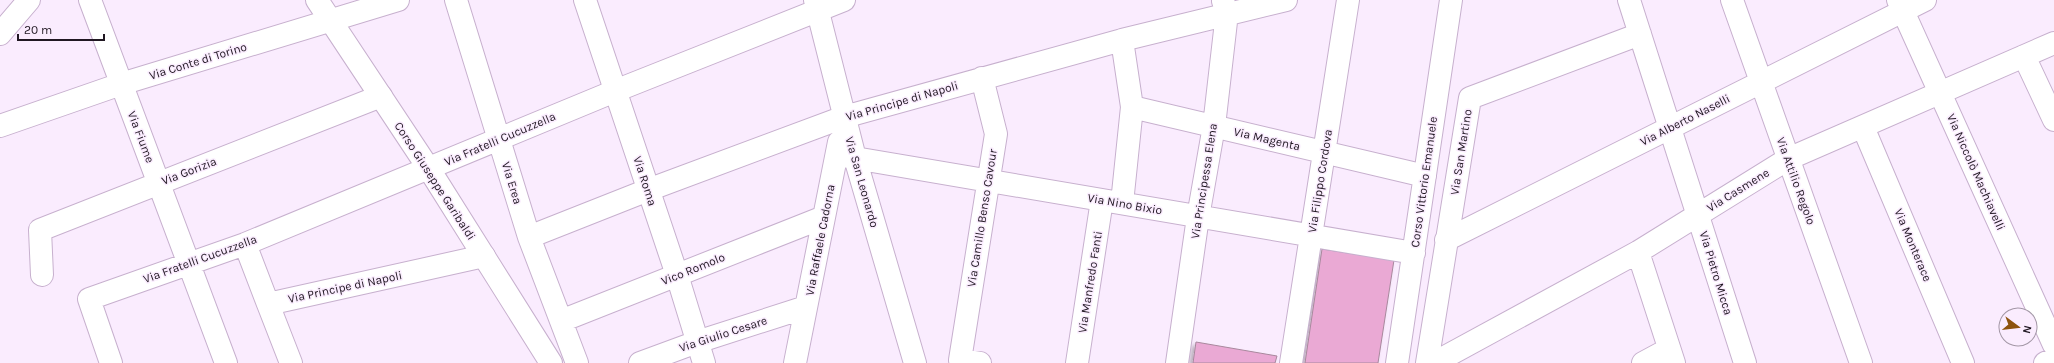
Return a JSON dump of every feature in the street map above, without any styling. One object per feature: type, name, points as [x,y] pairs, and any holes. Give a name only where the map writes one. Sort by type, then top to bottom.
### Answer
[{"type":"street","points":[[0,34],[29,0]]},
{"type":"street","name":"Via Fiume","points":[[90,0],[226,363]]},
{"type":"street","name":"Corso Giuseppe Garibaldi","points":[[317,0],[429,169],[551,363]]},
{"type":"street","name":"Via Conte di Torino","points":[[0,126],[121,84],[398,0]]},
{"type":"street","name":"Via Erea","points":[[456,0],[529,237],[577,363]]},
{"type":"street","name":"Via Roma","points":[[585,0],[677,275],[704,363]]},
{"type":"street","name":"Via Fratelli Cucuzzella","points":[[111,363],[89,299],[245,244],[429,169],[816,5],[844,0]]},
{"type":"street","name":"Via Principe di Napoli","points":[[529,237],[648,190],[844,117],[1122,40],[1225,7],[1286,0]]},
{"type":"street","name":"Via Filippo Cordova","points":[[1292,363],[1348,0]]},
{"type":"street","name":"Corso Vittorio Emanuele","points":[[1397,363],[1451,0]]},
{"type":"street","name":"Via Pietro Micca","points":[[1629,0],[1745,363]]},
{"type":"street","name":"Via Attilio Regolo","points":[[1732,0],[1861,363]]},
{"type":"street","name":"Via Alberto Naselli","points":[[1446,240],[1761,82],[1900,6],[1925,0]]},
{"type":"street","name":"Via San Leonardo","points":[[816,5],[844,117],[846,157],[914,363]]},
{"type":"street","name":"Via Niccolò Machiavelli","points":[[1900,6],[2054,345]]},
{"type":"street","name":"Via Principessa Elena","points":[[1177,363],[1198,217],[1214,126],[1225,7]]},
{"type":"street","name":"Via San Martino","points":[[1427,363],[1470,98],[1640,34]]},
{"type":"street","name":"Via Manfredo Fanti","points":[[1077,363],[1132,107],[1122,40]]},
{"type":"street","name":"Via Casmene","points":[[1434,363],[1638,252],[1788,159],[2054,43]]},
{"type":"street","points":[[2024,56],[2054,120]]},
{"type":"street","name":"Via Camillo Benso Cavour","points":[[970,361],[988,181],[996,134],[982,78]]},
{"type":"street","name":"Via Gorizia","points":[[42,275],[40,230],[381,96]]},
{"type":"street","name":"Via Magenta","points":[[1132,107],[1425,176]]},
{"type":"street","name":"Via Monterace","points":[[1863,126],[1963,363]]},
{"type":"street","name":"Via Nino Bixio","points":[[846,157],[1414,253]]},
{"type":"street","name":"Via Raffaele Cadorna","points":[[795,363],[824,217],[846,157]]},
{"type":"street","name":"Vico Romolo","points":[[561,321],[824,217]]},
{"type":"street","points":[[245,244],[291,363]]},
{"type":"street","points":[[1638,252],[1672,356],[1643,363]]},
{"type":"street","name":"Via Principe di Napoli","points":[[268,304],[484,256]]},
{"type":"street","name":"Via Giulio Cesare","points":[[640,363],[697,342],[806,307]]},
{"type":"street","points":[[2045,363],[2054,359]]},
{"type":"building","points":[[1322,249],[1394,260],[1378,363],[1305,363]]},
{"type":"building","points":[[1196,342],[1277,356],[1275,363],[1193,363]]}]
